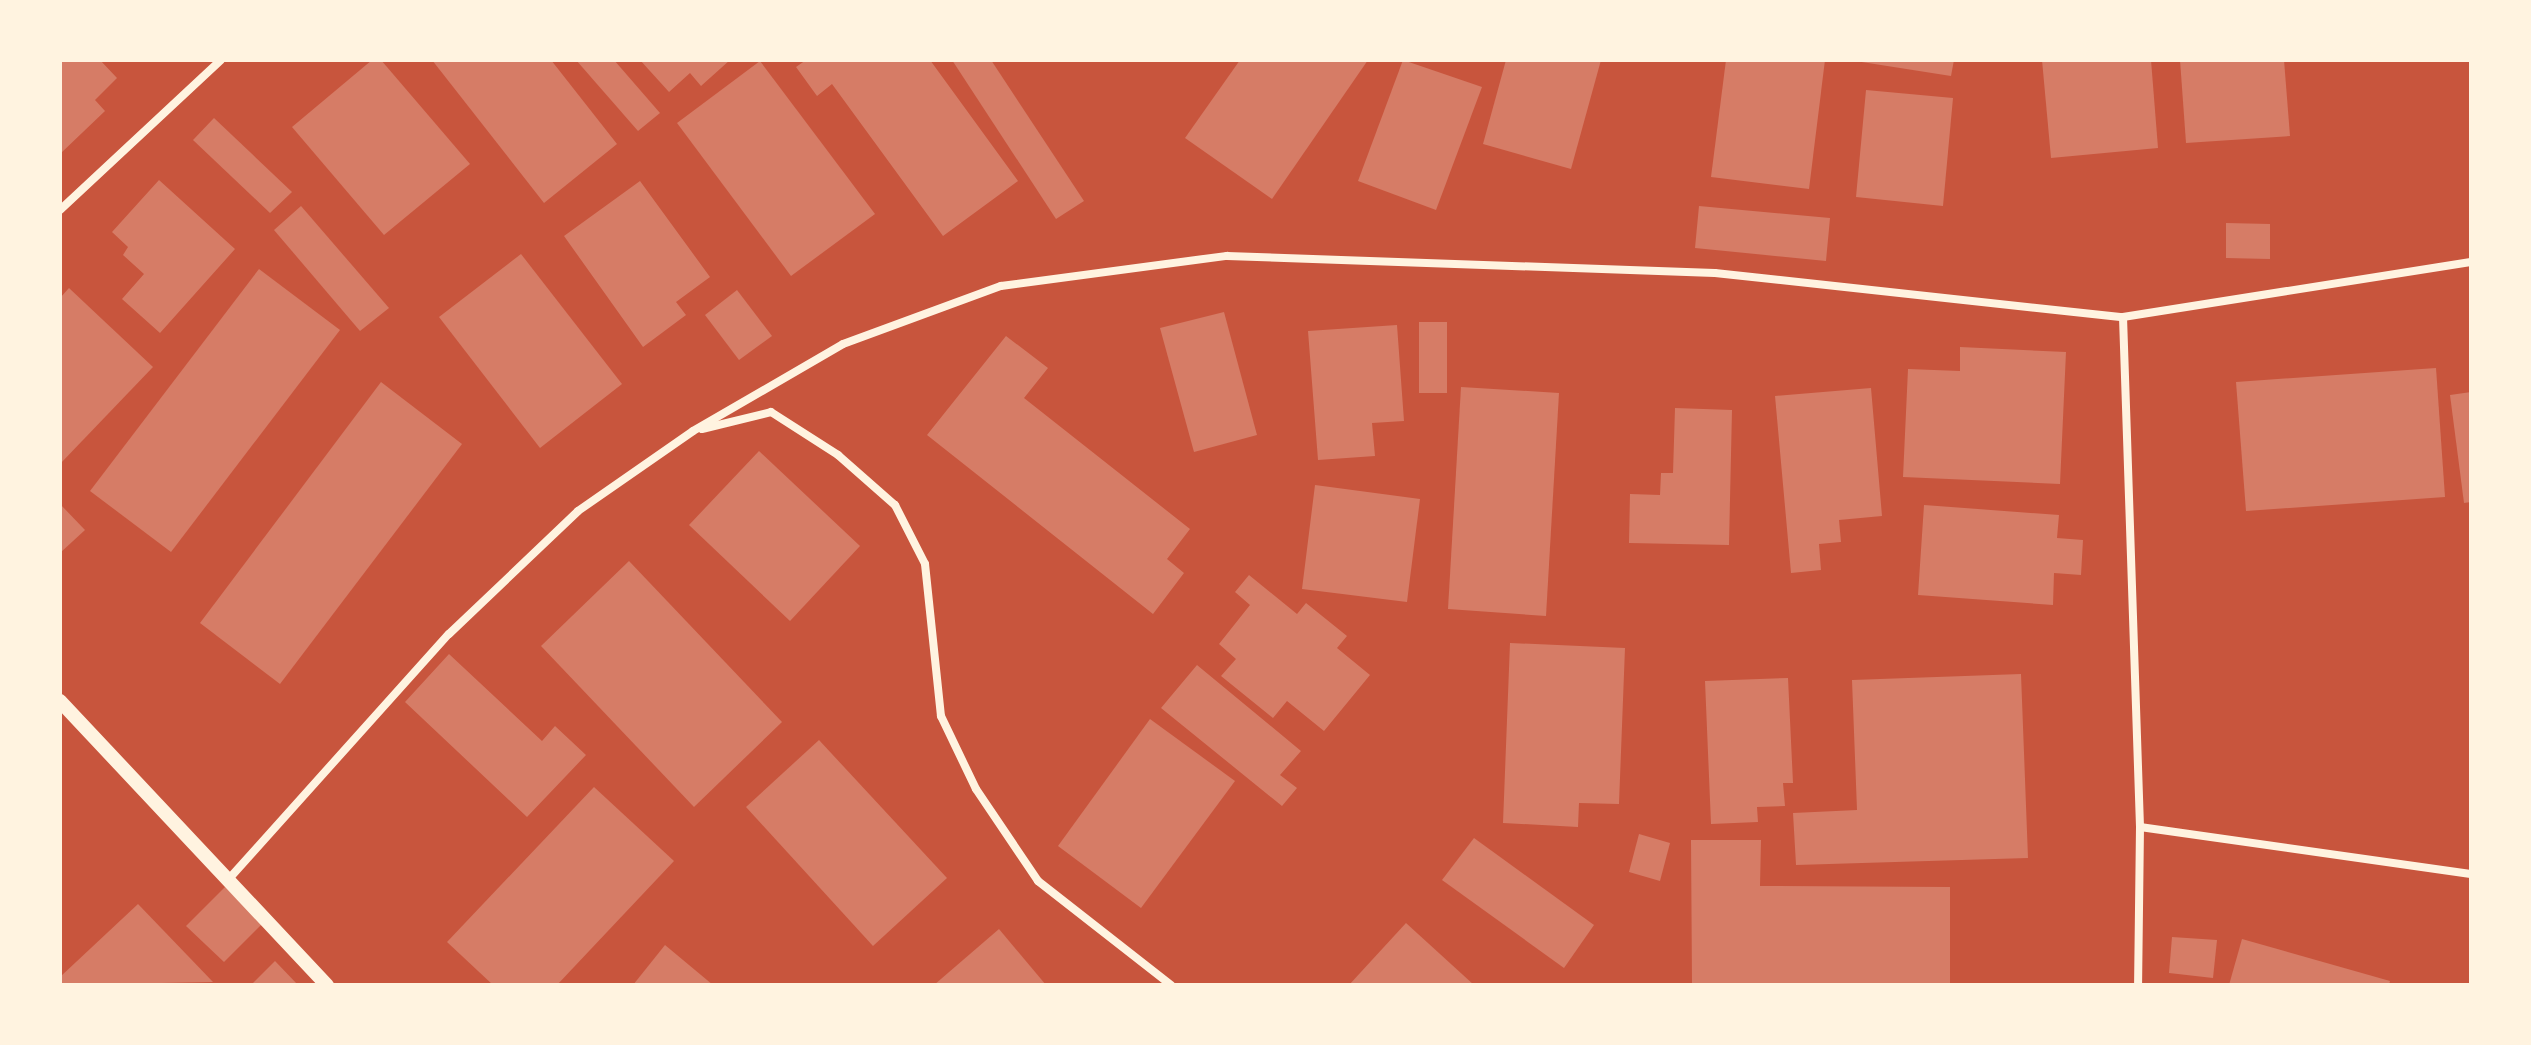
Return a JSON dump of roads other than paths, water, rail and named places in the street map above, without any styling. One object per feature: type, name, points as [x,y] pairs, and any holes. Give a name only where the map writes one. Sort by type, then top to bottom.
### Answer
[{"type":"street","points":[[60,210],[221,60]]},
{"type":"street","points":[[226,882],[449,634],[578,511],[693,431],[843,344],[1001,286],[1227,256],[1715,273],[2123,317],[2471,262]]},
{"type":"street","points":[[2123,317],[2140,827],[2138,985]]},
{"type":"street","points":[[693,431],[771,412],[838,455],[895,505],[925,564],[941,716],[976,789],[1038,881],[1171,985]]},
{"type":"street","points":[[60,701],[226,882],[327,985]]},
{"type":"street","points":[[2140,827],[2471,874]]}]
